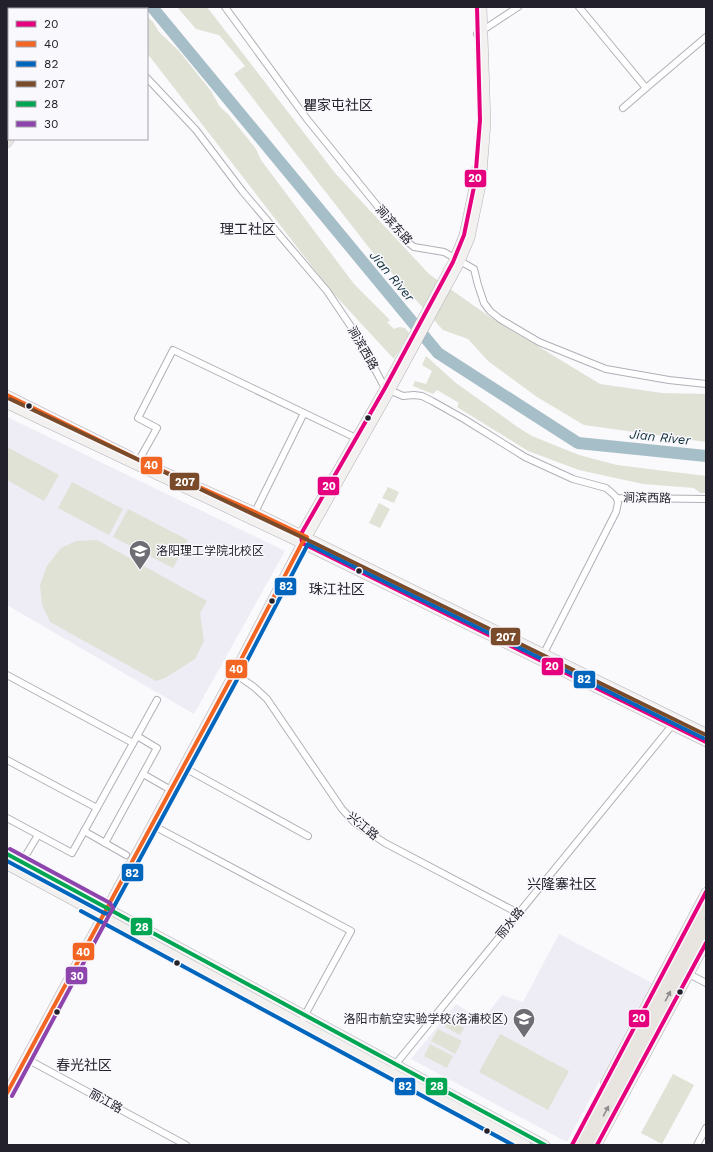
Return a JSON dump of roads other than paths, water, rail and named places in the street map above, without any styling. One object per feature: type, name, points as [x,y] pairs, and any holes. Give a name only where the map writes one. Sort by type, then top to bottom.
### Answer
[{"type":"main road","points":[[476,7],[480,32]]},
{"type":"main road","points":[[303,538],[388,389],[456,261],[464,235],[475,182],[480,120],[480,32],[482,7]]},
{"type":"main road","points":[[7,1093],[234,673],[356,438],[388,389]]},
{"type":"main road","points":[[7,395],[139,460],[255,512],[303,538],[675,722],[706,733]]},
{"type":"main road","points":[[7,404],[303,538],[544,653],[675,722],[706,742]]},
{"type":"main road","points":[[7,854],[300,1024],[526,1145]]},
{"type":"main road","points":[[7,865],[105,912],[305,1015],[545,1145]]},
{"type":"main road","points":[[572,1145],[706,892]]},
{"type":"main road","points":[[577,1145],[706,906]]},
{"type":"main road","points":[[588,1145],[706,925]]},
{"type":"main road","points":[[597,1145],[706,943]]},
{"type":"street","name":"涧滨东路","points":[[225,7],[307,119],[405,240],[414,247],[444,252],[456,261],[474,269],[484,303],[490,312],[539,342],[606,369],[669,380],[706,384]]},
{"type":"street","points":[[480,32],[518,7]]},
{"type":"street","points":[[579,7],[646,88]]},
{"type":"street","points":[[623,108],[706,37]]},
{"type":"street","name":"涧滨西路","points":[[148,79],[196,130],[243,192],[327,292],[356,334],[388,389],[403,396],[422,396],[464,419],[525,456],[573,479],[606,488],[617,498],[706,499]]},
{"type":"street","points":[[139,460],[157,428],[138,418],[173,350],[356,438]]},
{"type":"street","points":[[255,512],[304,413]]},
{"type":"street","points":[[544,653],[616,512],[618,503],[617,498]]},
{"type":"street","name":"兴江路","points":[[234,673],[254,687],[267,699],[342,810],[355,824],[385,843],[518,913]]},
{"type":"street","points":[[7,675],[133,743]]},
{"type":"street","points":[[7,818],[72,853],[157,700]]},
{"type":"street","name":"丽水路","points":[[390,1072],[675,722]]},
{"type":"street","points":[[105,843],[157,748],[137,736]]},
{"type":"street","points":[[7,760],[97,808]]},
{"type":"street","points":[[183,767],[308,836]]},
{"type":"street","points":[[143,774],[171,790]]},
{"type":"street","points":[[152,825],[351,931],[300,1024]]},
{"type":"street","points":[[84,831],[126,855]]},
{"type":"street","points":[[17,870],[38,835]]},
{"type":"street","points":[[689,974],[706,983]]},
{"type":"street","name":"丽江路","points":[[25,1058],[186,1145]]},
{"type":"street","points":[[697,1145],[706,1128]]},
{"type":"waterway","name":"Jian River","points":[[152,7],[438,353],[578,443],[706,456]]},
{"type":"place","name":"洛阳理工学院北校区","points":[[140,570]]},
{"type":"place","name":"洛阳市航空实验学校(洛浦校区)","points":[[524,1038]]},
{"type":"district","name":"瞿家屯社区","points":[[338,105]]},
{"type":"district","name":"理工社区","points":[[248,229]]},
{"type":"district","name":"珠江社区","points":[[337,589]]},
{"type":"district","name":"兴隆寨社区","points":[[562,884]]},
{"type":"district","name":"春光社区","points":[[84,1065]]}]
